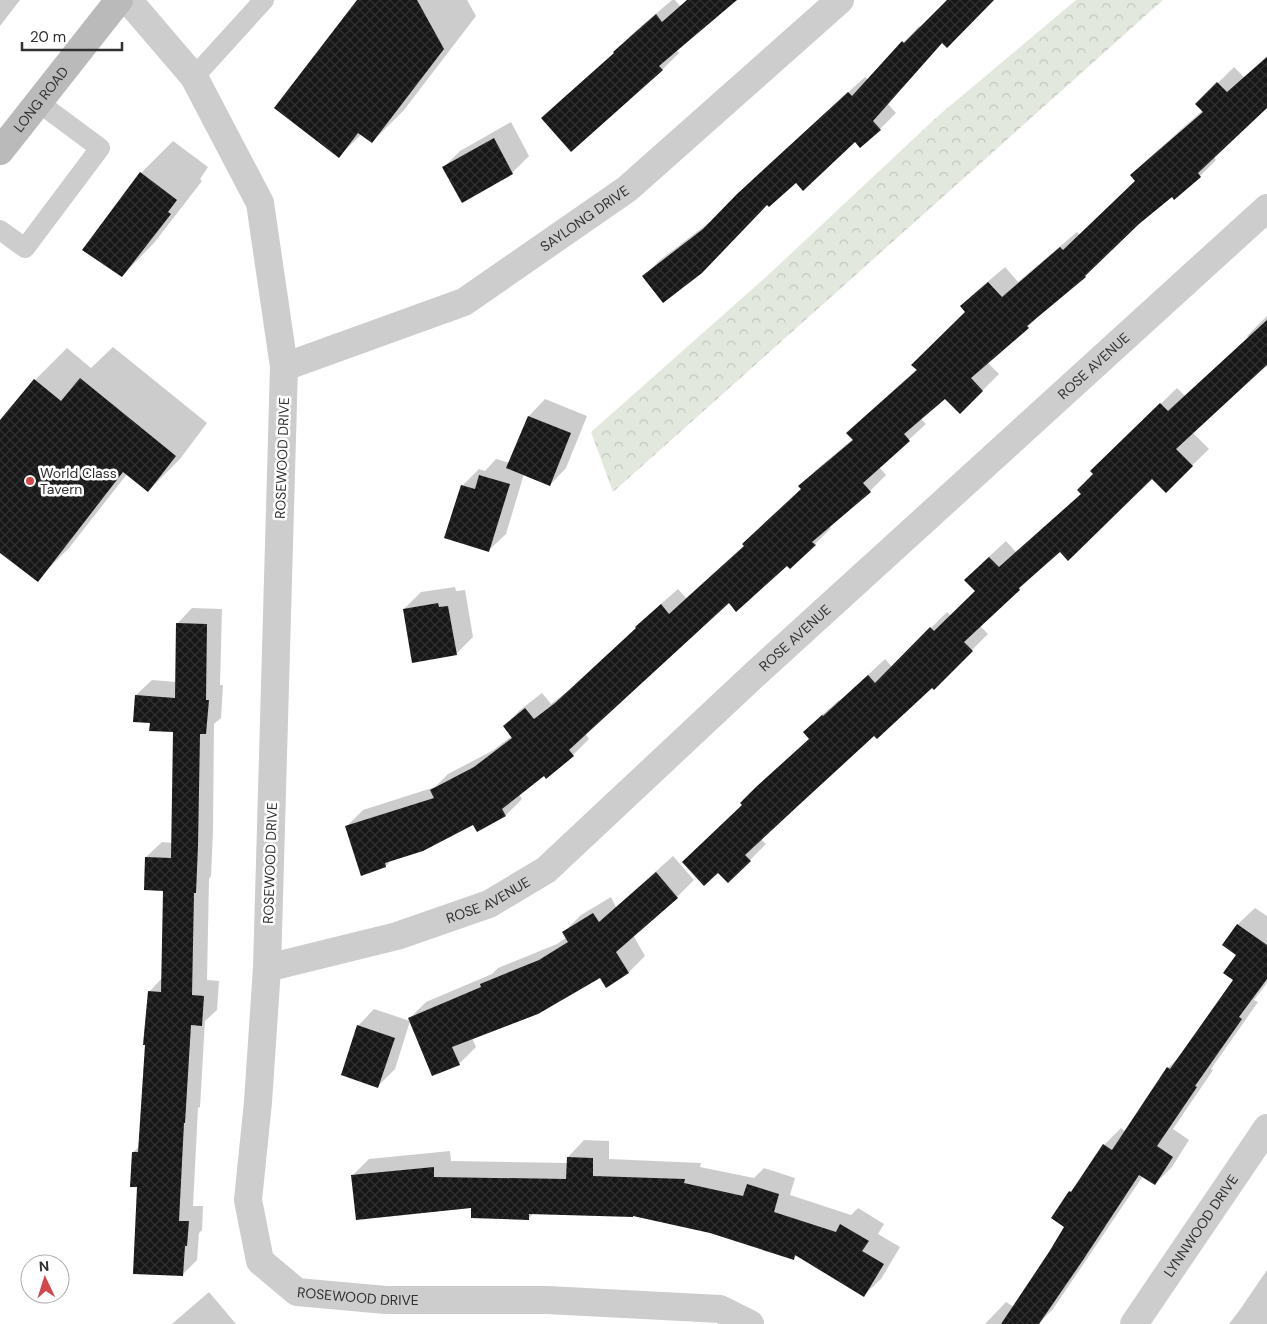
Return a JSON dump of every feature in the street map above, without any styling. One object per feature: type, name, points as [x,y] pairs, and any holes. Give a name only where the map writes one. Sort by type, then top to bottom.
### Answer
[{"type":"street","name":"LONG ROAD","points":[[1,149],[119,0]]},
{"type":"street","name":"ROSEWOOD DRIVE","points":[[128,0],[194,78],[260,203],[284,367],[267,968],[258,1102],[248,1200],[260,1261],[297,1292],[386,1300],[547,1300],[720,1309],[750,1324]]},
{"type":"street","name":"SAYLONG DRIVE","points":[[284,367],[464,302],[627,189],[840,0]]},
{"type":"street","name":"ROSE AVENUE","points":[[267,968],[397,936],[489,904],[546,870],[753,676],[1267,208]]},
{"type":"street","name":"LYNNWOOD DRIVE","points":[[1134,1324],[1267,1128]]},
{"type":"lane","points":[[194,78],[264,0]]},
{"type":"lane","points":[[0,230],[25,248],[100,148],[38,102]]},
{"type":"green space","points":[[1076,0],[1163,0],[613,492],[591,432],[766,277],[938,116]]},
{"type":"building","points":[[357,0],[417,0],[444,49],[372,143],[358,133],[339,158],[274,108]]},
{"type":"building","points":[[687,0],[737,0],[659,66],[663,70],[571,152],[541,118],[656,14],[662,22]]},
{"type":"building","points":[[947,0],[994,0],[947,48],[942,43],[873,121],[881,130],[860,148],[855,142],[803,191],[796,183],[769,207],[767,205],[702,273],[663,303],[642,276],[703,229],[737,194],[848,92],[852,96],[902,41],[904,43]]},
{"type":"building","points":[[1267,57],[1267,108],[1198,173],[1201,177],[1174,200],[1172,197],[1139,224],[1086,277],[1027,326],[1029,328],[971,378],[983,391],[960,414],[945,399],[904,434],[910,441],[863,483],[871,492],[812,542],[816,545],[790,569],[787,566],[736,612],[729,603],[569,750],[574,756],[546,779],[544,776],[502,809],[506,816],[477,832],[473,825],[423,851],[385,863],[386,867],[361,876],[345,826],[434,798],[430,790],[474,767],[512,738],[503,726],[525,708],[534,719],[555,703],[661,604],[669,614],[744,546],[742,544],[801,489],[798,486],[853,440],[846,433],[917,370],[911,365],[965,312],[960,306],[988,282],[1002,297],[1060,247],[1063,250],[1135,181],[1130,175],[1203,112],[1195,104],[1217,82],[1227,92]]},
{"type":"building","points":[[494,138],[513,174],[462,203],[442,167]]},
{"type":"building","points":[[140,172],[177,200],[168,212],[171,214],[122,277],[82,250]]},
{"type":"building","points":[[1267,320],[1267,365],[1176,449],[1193,466],[1166,493],[1152,479],[1068,561],[1060,552],[1019,588],[1020,590],[964,642],[973,651],[934,690],[932,688],[877,739],[874,736],[745,855],[751,861],[728,883],[718,873],[704,886],[682,862],[742,805],[740,803],[756,787],[809,739],[803,732],[868,675],[875,683],[930,627],[934,631],[975,591],[964,580],[989,557],[999,567],[1081,494],[1077,490],[1093,474],[1090,471],[1160,403],[1168,411]]},
{"type":"building","points":[[80,378],[176,456],[148,492],[123,472],[38,582],[0,553],[0,420],[34,379],[61,401]]},
{"type":"building","points":[[528,416],[571,433],[550,486],[506,468]]},
{"type":"building","points":[[479,475],[510,484],[489,552],[444,538],[461,485],[475,489]]},
{"type":"building","points":[[438,603],[439,607],[448,606],[457,655],[412,663],[403,609]]},
{"type":"building","points":[[176,623],[207,624],[206,700],[209,700],[206,734],[200,734],[192,995],[204,996],[202,1026],[191,1025],[179,1221],[189,1221],[183,1276],[133,1274],[137,1187],[130,1187],[132,1152],[138,1152],[145,1045],[143,1045],[148,991],[161,992],[163,891],[144,890],[145,857],[171,858],[173,732],[149,731],[150,723],[133,722],[135,695],[175,698]]},
{"type":"building","points":[[656,872],[678,898],[616,952],[629,973],[606,988],[600,978],[538,1014],[452,1047],[460,1065],[432,1076],[408,1018],[481,987],[480,984],[539,960],[568,942],[562,932],[593,913],[599,922]]},
{"type":"building","points":[[1237,924],[1267,945],[1267,979],[1239,1017],[1242,1019],[1195,1086],[1197,1087],[1157,1146],[1173,1157],[1155,1185],[1139,1175],[1039,1324],[1001,1324],[1064,1227],[1051,1218],[1069,1191],[1071,1192],[1103,1144],[1112,1150],[1167,1067],[1170,1069],[1233,980],[1223,973],[1236,955],[1222,945]]},
{"type":"building","points":[[357,1025],[395,1038],[378,1088],[341,1075]]},
{"type":"building","points":[[567,1157],[593,1158],[593,1176],[685,1179],[684,1183],[743,1196],[747,1184],[779,1194],[774,1212],[836,1232],[840,1224],[869,1241],[862,1251],[884,1264],[864,1297],[795,1255],[794,1260],[710,1233],[633,1216],[529,1214],[529,1220],[471,1218],[471,1208],[356,1220],[351,1175],[434,1167],[434,1177],[566,1179]]},
{"type":"place","name":"World Class Tavern","points":[[30,481]]}]
